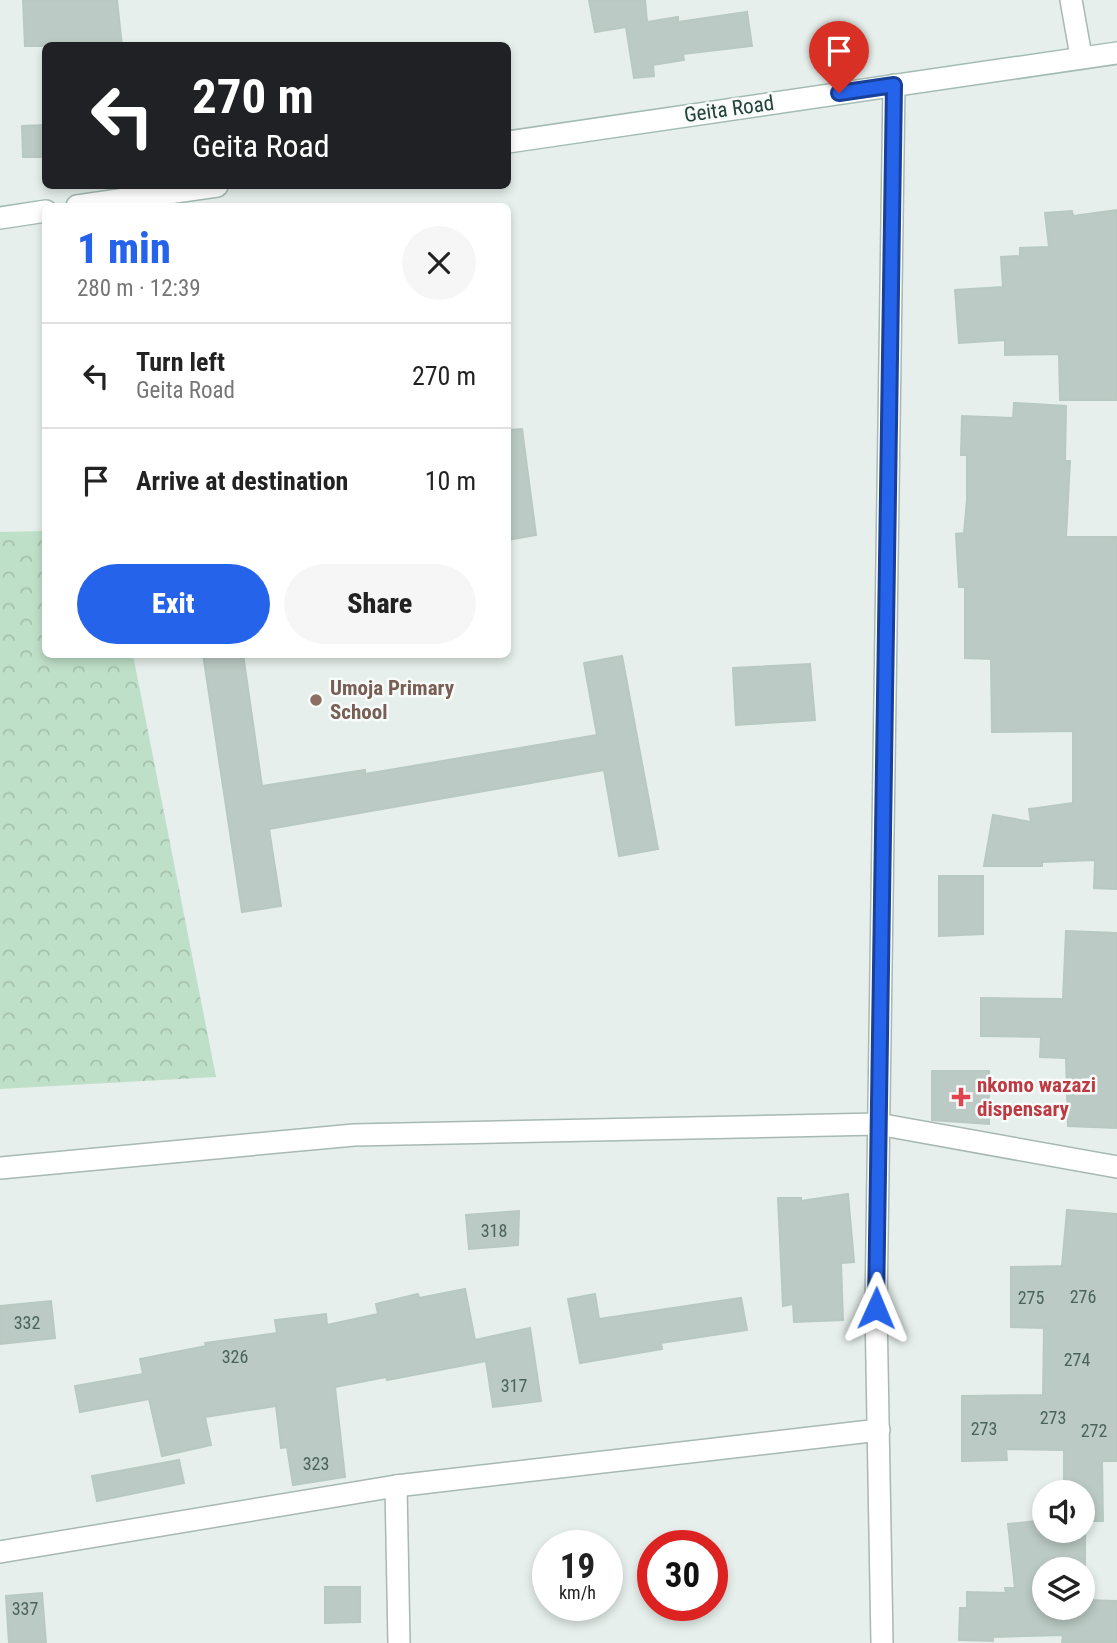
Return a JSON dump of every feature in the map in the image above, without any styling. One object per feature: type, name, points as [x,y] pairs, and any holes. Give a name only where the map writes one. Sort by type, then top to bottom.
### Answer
[{"type":"street","points":[[1071,0],[1081,57]]},
{"type":"street","name":"Geita Road","points":[[511,142],[1117,52]]},
{"type":"street","points":[[882,1643],[876,1308],[894,85]]},
{"type":"street","points":[[98,203],[197,189]]},
{"type":"street","points":[[0,218],[42,212]]},
{"type":"street","points":[[0,1168],[354,1135],[878,1124],[1117,1167]]},
{"type":"street","points":[[0,1552],[396,1486],[879,1430]]},
{"type":"street","points":[[396,1486],[399,1643]]},
{"type":"green space","points":[[42,531],[42,658],[134,658],[216,1077],[0,1089],[0,532]]},
{"type":"building","points":[[23,0],[117,0],[122,42],[42,42],[42,46],[25,46]]},
{"type":"building","points":[[589,0],[645,0],[647,22],[678,17],[678,22],[747,12],[752,46],[683,54],[684,60],[653,65],[654,76],[634,78],[626,27],[595,32]]},
{"type":"building","points":[[42,125],[42,157],[23,157],[22,126]]},
{"type":"building","points":[[1117,210],[1117,400],[1060,400],[1059,354],[1005,355],[1005,340],[959,343],[955,290],[1003,287],[1001,257],[1020,256],[1020,248],[1049,247],[1045,213],[1072,211],[1073,216]]},
{"type":"building","points":[[1014,403],[1066,406],[1065,461],[1070,461],[1066,537],[1117,537],[1117,889],[1094,888],[1095,860],[1042,862],[1042,866],[984,866],[993,815],[1031,822],[1029,809],[1073,803],[1073,731],[992,732],[991,659],[965,658],[965,587],[959,587],[956,534],[964,533],[967,500],[967,455],[961,455],[962,416],[1013,418]]},
{"type":"building","points":[[522,429],[536,535],[511,539],[511,430]]},
{"type":"building","points":[[622,656],[658,849],[619,856],[604,770],[269,829],[281,906],[242,912],[204,658],[244,658],[262,786],[365,770],[365,774],[597,735],[584,663]]},
{"type":"building","points":[[810,664],[815,720],[736,725],[733,668]]},
{"type":"building","points":[[939,876],[983,876],[983,934],[939,936]]},
{"type":"building","points":[[1066,931],[1117,933],[1117,1128],[1068,1126],[1066,1058],[1040,1057],[1041,1037],[981,1036],[981,998],[1063,999]]},
{"type":"building","name":"nkomo wazazi dispensary","points":[[932,1071],[989,1071],[989,1124],[932,1120]]},
{"type":"building","points":[[848,1194],[854,1262],[841,1263],[843,1320],[794,1322],[793,1304],[783,1306],[778,1198],[801,1198],[801,1201]]},
{"type":"building","points":[[1067,1210],[1117,1214],[1117,1461],[1102,1461],[1103,1521],[1095,1521],[1095,1480],[1064,1480],[1064,1450],[1006,1449],[1007,1460],[962,1461],[962,1396],[1043,1395],[1044,1328],[1011,1327],[1011,1267],[1062,1266]]},
{"type":"building","points":[[519,1211],[518,1245],[469,1249],[466,1215]]},
{"type":"building","points":[[465,1289],[475,1340],[530,1328],[541,1401],[493,1407],[486,1361],[335,1387],[345,1477],[293,1485],[287,1447],[281,1448],[276,1406],[205,1417],[211,1445],[162,1456],[149,1399],[80,1412],[75,1386],[143,1374],[140,1359],[206,1346],[205,1343],[277,1333],[275,1320],[326,1314],[327,1325],[378,1314],[376,1304],[418,1294],[419,1298]]},
{"type":"building","points":[[595,1294],[599,1319],[741,1298],[747,1330],[661,1343],[662,1349],[580,1363],[568,1299]]},
{"type":"building","points":[[51,1301],[55,1338],[0,1344],[0,1306]]},
{"type":"building","points":[[179,1460],[184,1483],[97,1501],[92,1476]]},
{"type":"building","points":[[1032,1521],[1032,1543],[1085,1543],[1085,1557],[1032,1557],[1032,1620],[1095,1620],[1095,1600],[1117,1601],[1117,1643],[1062,1643],[1063,1635],[993,1637],[993,1641],[959,1640],[960,1608],[967,1608],[967,1592],[1006,1593],[1005,1588],[1015,1588],[1008,1524]]},
{"type":"building","points":[[325,1587],[360,1587],[360,1622],[325,1623]]},
{"type":"building","points":[[42,1593],[46,1643],[9,1643],[6,1596]]},
{"type":"place","name":"Umoja Primary School","points":[[316,700]]},
{"type":"place","name":"nkomo wazazi dispensary","points":[[961,1097]]},
{"type":"route","points":[[839,93],[894,85],[876,1308]]}]
